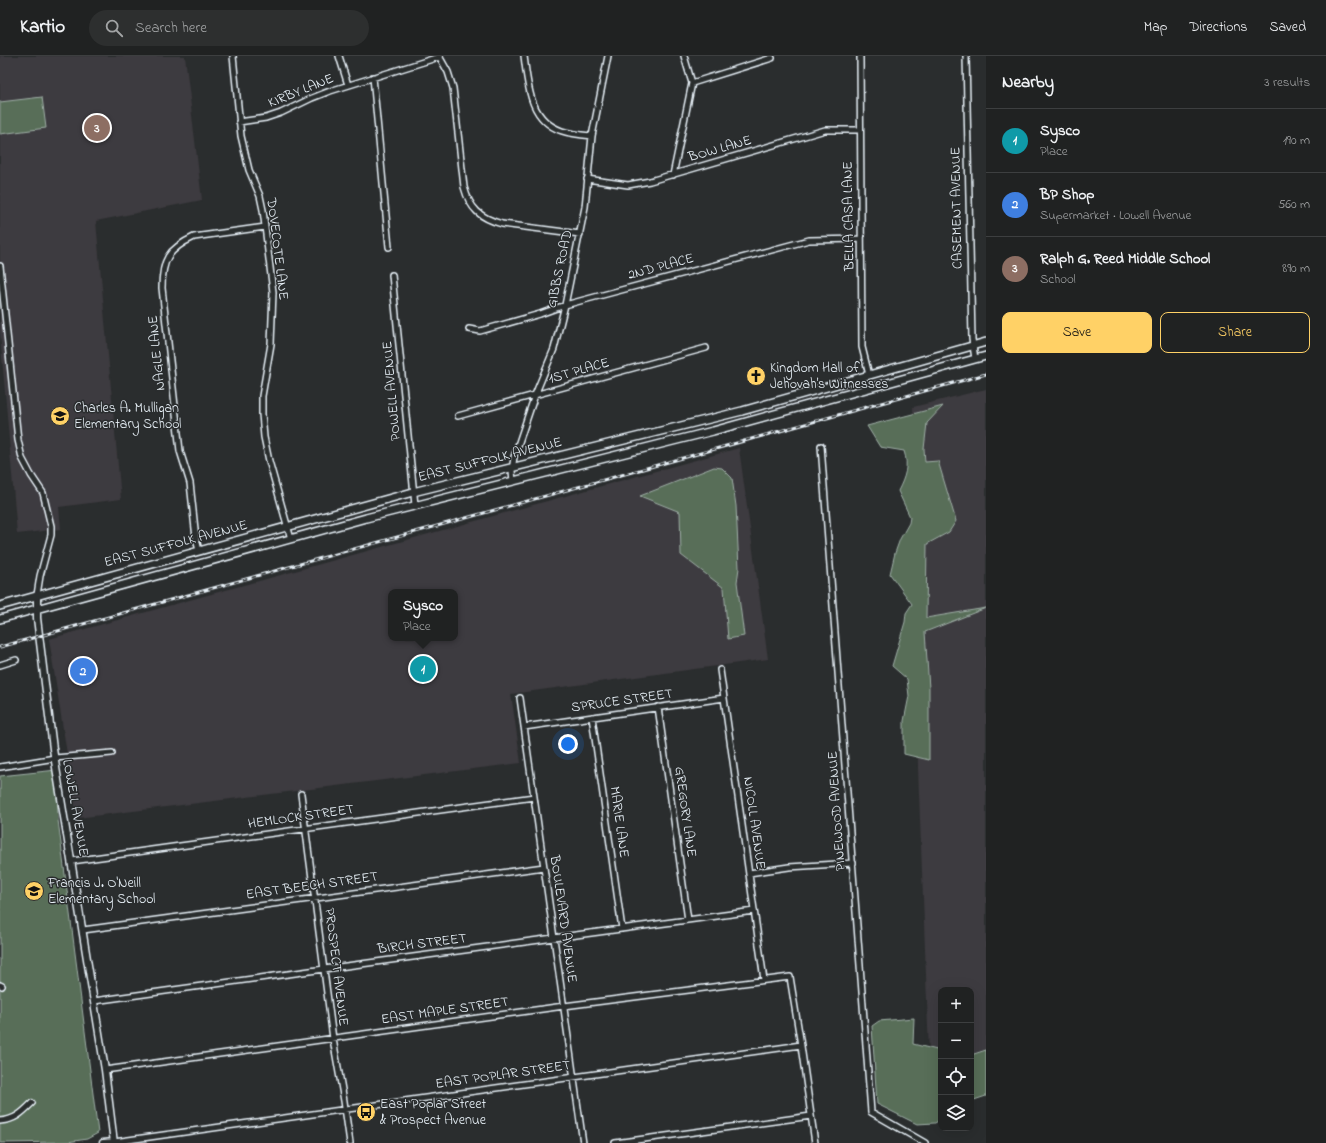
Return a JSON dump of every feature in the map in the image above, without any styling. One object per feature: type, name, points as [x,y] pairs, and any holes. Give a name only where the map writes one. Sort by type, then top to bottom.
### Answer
[{"type":"main road","name":"EAST SUFFOLK AVENUE","points":[[0,606],[413,492],[682,426],[986,342]]},
{"type":"main road","name":"EAST SUFFOLK AVENUE","points":[[0,619],[415,505],[744,423],[986,356]]},
{"type":"street","name":"DOVECOTE LANE","points":[[233,56],[239,122],[244,152],[263,210],[273,292],[271,344],[264,378],[262,414],[264,437],[269,461],[291,539]]},
{"type":"street","points":[[339,56],[348,85]]},
{"type":"street","points":[[524,56],[531,100],[538,114],[549,125],[561,131],[592,136]]},
{"type":"street","name":"GIBBS ROAD","points":[[513,481],[512,468],[514,457],[535,395],[554,349],[565,305],[585,207],[592,136],[608,56]]},
{"type":"street","points":[[673,175],[692,83],[684,56]]},
{"type":"street","name":"BELLA CASA LANE","points":[[860,56],[862,347],[869,375]]},
{"type":"street","name":"CASEMENT AVENUE","points":[[966,56],[973,346],[975,359]]},
{"type":"street","name":"KIRBY LANE","points":[[239,122],[266,118],[281,113],[312,98],[348,85],[439,57]]},
{"type":"street","points":[[439,57],[448,72],[453,88],[464,186],[467,199],[475,210],[490,221],[502,224],[580,234]]},
{"type":"street","points":[[692,83],[772,58]]},
{"type":"street","points":[[373,77],[389,247]]},
{"type":"street","name":"BOW LANE","points":[[587,179],[628,185],[673,175],[825,130],[860,130]]},
{"type":"street","name":"NAGLE LANE","points":[[199,551],[196,538],[190,483],[180,451],[162,288],[162,275],[165,261],[174,249],[183,242],[194,237],[265,227]]},
{"type":"street","name":"2ND PLACE","points":[[470,329],[480,331],[540,314],[565,305],[809,240],[861,239]]},
{"type":"street","points":[[0,266],[18,440],[22,458],[31,476],[44,493],[51,526],[51,535],[40,576],[37,595]]},
{"type":"street","name":"POWELL AVENUE","points":[[392,275],[415,505]]},
{"type":"street","name":"1ST PLACE","points":[[458,416],[706,348]]},
{"type":"street","name":"PINEWOOD AVENUE","points":[[821,446],[871,1112],[925,1143]]},
{"type":"street","name":"LOWELL AVENUE","points":[[37,595],[36,609],[55,758],[105,1070],[114,1143]]},
{"type":"street","points":[[0,665],[16,660]]},
{"type":"street","name":"NICOLL AVENUE","points":[[720,670],[764,980]]},
{"type":"street","name":"BOULEVARD AVENUE","points":[[520,698],[583,1143]]},
{"type":"street","name":"SPRUCE STREET","points":[[524,727],[724,698]]},
{"type":"street","name":"GREGORY LANE","points":[[658,708],[688,920]]},
{"type":"street","name":"MARIE LANE","points":[[592,717],[622,930]]},
{"type":"street","points":[[0,767],[55,758],[112,753]]},
{"type":"street","name":"PROSPECT AVENUE","points":[[301,794],[316,898],[333,1039],[350,1143]]},
{"type":"street","name":"HEMLOCK STREET","points":[[72,861],[534,797]]},
{"type":"street","points":[[749,873],[790,867],[853,864]]},
{"type":"street","name":"EAST BEECH STREET","points":[[83,930],[544,867]]},
{"type":"street","name":"BIRCH STREET","points":[[94,1001],[754,911]]},
{"type":"street","name":"EAST MAPLE STREET","points":[[105,1070],[564,1006],[790,977],[801,1045]]},
{"type":"street","points":[[801,1045],[815,1143]]},
{"type":"street","name":"EAST POPLAR STREET","points":[[114,1143],[801,1045]]},
{"type":"street","points":[[0,1121],[11,1120],[32,1103]]},
{"type":"street","points":[[615,1143],[811,1116]]},
{"type":"street","points":[[913,1136],[914,1143]]},
{"type":"street","points":[[103,1143],[114,1143]]},
{"type":"shaded area","points":[[0,56],[185,56],[202,200],[96,221],[121,499],[59,507],[61,529],[17,534],[0,333]]},
{"type":"shaded area","points":[[986,389],[986,1062],[974,1070],[974,987],[938,987],[938,1058],[929,1053],[918,768],[913,407]]},
{"type":"shaded area","points":[[739,448],[768,659],[511,694],[521,763],[77,818],[49,639]]},
{"type":"green space","points":[[42,97],[46,128],[0,134],[0,102]]},
{"type":"green space","points":[[943,406],[927,423],[924,449],[925,462],[938,461],[956,521],[949,532],[927,544],[926,618],[986,608],[925,632],[929,688],[929,760],[904,754],[904,721],[909,696],[907,679],[892,666],[905,622],[906,613],[912,604],[890,574],[895,553],[900,539],[909,523],[910,517],[898,491],[906,471],[905,456],[904,451],[880,447],[867,426]]},
{"type":"green space","points":[[714,467],[722,468],[732,478],[736,506],[739,568],[737,582],[744,636],[728,639],[724,588],[681,555],[680,512],[640,496]]},
{"type":"green space","points":[[57,770],[58,820],[98,1133],[87,1139],[68,1142],[0,1143],[0,776]]},
{"type":"green space","points":[[914,1018],[913,1044],[938,1050],[938,1121],[935,1123],[917,1124],[877,1104],[872,1026],[879,1021]]},
{"type":"green space","points":[[986,1050],[986,1096],[974,1100],[974,1059],[974,1054]]},
{"type":"railway","points":[[0,647],[986,374]]},
{"type":"place","name":"Ralph G. Reed Middle School","points":[[97,128]]},
{"type":"place","name":"Kingdom Hall of Jehovah’s Witnesses","points":[[756,376]]},
{"type":"place","name":"Charles A. Mulligan Elementary School","points":[[60,416]]},
{"type":"place","name":"Sysco","points":[[423,669]]},
{"type":"place","name":"BP Shop","points":[[83,671]]},
{"type":"place","name":"Francis J. O'Neill Elementary School","points":[[34,891]]},
{"type":"place","name":"East Poplar Street & Prospect Avenue","points":[[366,1112]]}]
